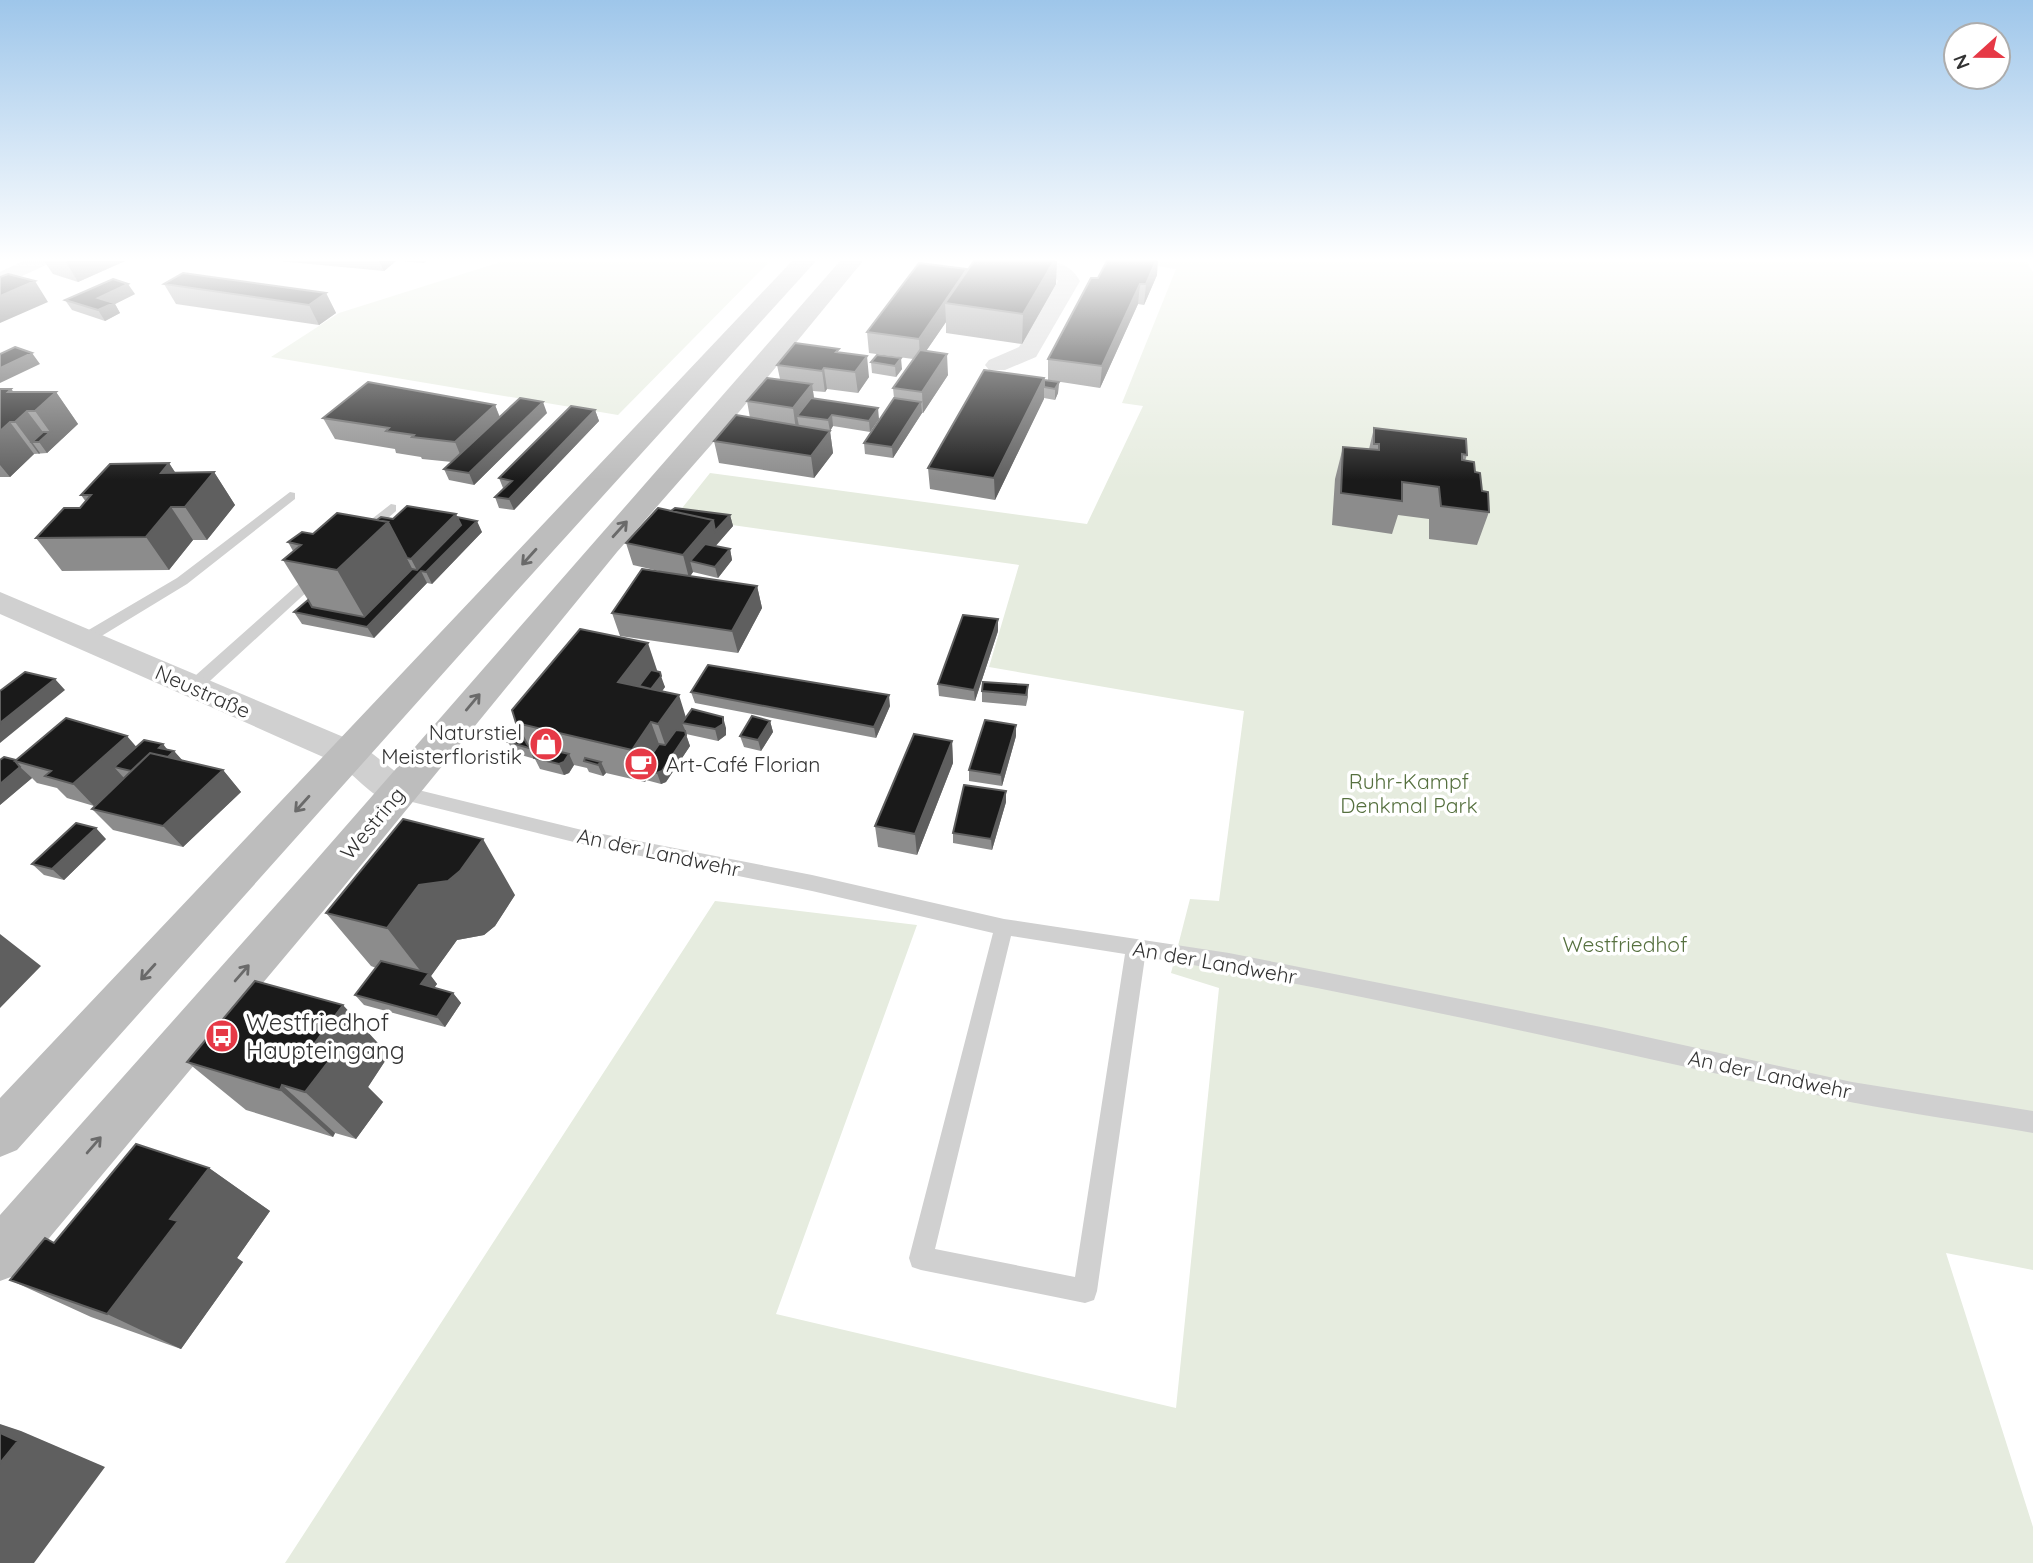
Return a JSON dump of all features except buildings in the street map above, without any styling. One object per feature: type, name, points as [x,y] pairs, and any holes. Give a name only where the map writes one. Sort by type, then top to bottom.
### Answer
[{"type":"main road","points":[[0,1133],[348,753],[426,673],[601,477],[737,334]]},
{"type":"main road","name":"Westring","points":[[0,1255],[398,792],[606,545],[790,334]]},
{"type":"street","points":[[997,365],[1028,352],[1038,334]]},
{"type":"street","name":"Neustraße","points":[[0,602],[348,753],[398,792]]},
{"type":"lane","points":[[85,639],[182,581],[290,496]]},
{"type":"lane","points":[[352,543],[391,508]]},
{"type":"lane","points":[[193,687],[332,561]]},
{"type":"lane","name":"An der Landwehr","points":[[398,792],[582,837],[812,883],[1004,926],[1229,962],[1852,1091],[2033,1122]]},
{"type":"lane","points":[[1004,926],[921,1258],[1085,1291],[1136,948]]},
{"type":"green space","points":[[307,334],[698,334],[618,415],[271,357]]},
{"type":"green space","name":"Westfriedhof","points":[[1150,334],[2033,334],[2033,1270],[1946,1253],[2033,1527],[2033,1563],[285,1563],[715,901],[917,925],[776,1314],[1176,1408],[1219,988],[1171,973],[1190,899],[1219,901],[1244,711],[989,667],[1019,565],[675,517],[710,473],[1087,524],[1143,406],[1122,403]]},
{"type":"place","name":"Naturstiel Meisterfloristik","points":[[546,744]]},
{"type":"place","name":"Art-Café Florian","points":[[641,764]]},
{"type":"place","name":"Westfriedhof Haupteingang","points":[[222,1036]]},
{"type":"park label","name":"Ruhr-Kampf Denkmal Park","points":[[1409,793]]}]
